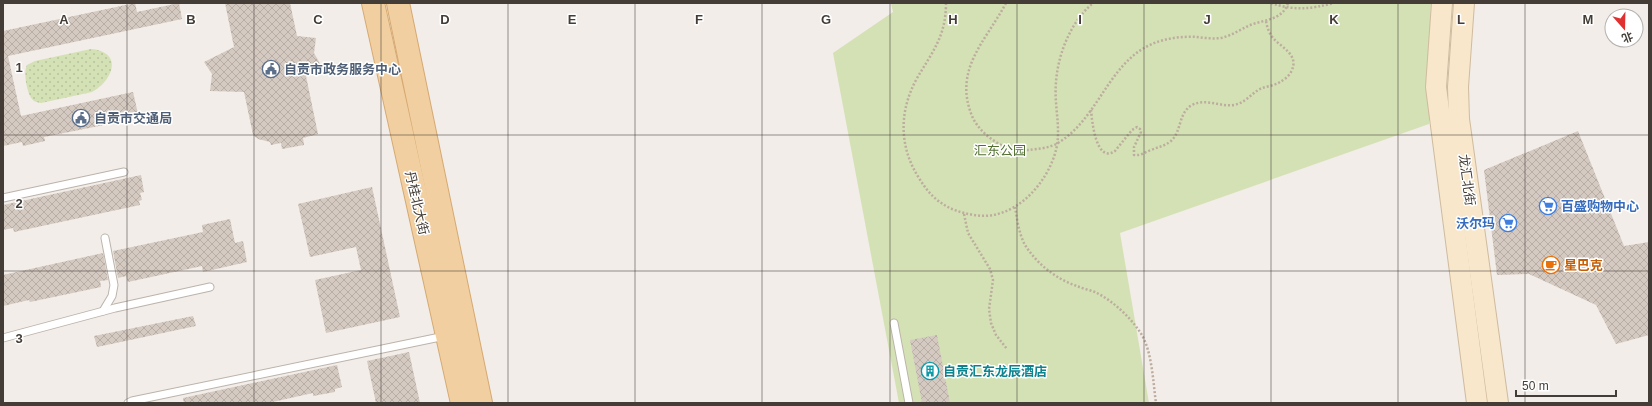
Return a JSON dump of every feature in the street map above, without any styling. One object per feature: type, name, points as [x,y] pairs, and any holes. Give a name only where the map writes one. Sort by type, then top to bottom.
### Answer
[{"type":"main road","name":"丹桂北大街","points":[[373,3],[462,403]]},
{"type":"main road","name":"丹桂北大街","points":[[398,3],[481,403]]},
{"type":"main road","name":"龙汇北街","points":[[1442,3],[1436,87],[1477,403]]},
{"type":"main road","name":"龙汇北街","points":[[1464,3],[1458,88],[1459,118],[1498,403]]},
{"type":"lane","points":[[3,198],[124,172]]},
{"type":"lane","points":[[103,311],[112,296],[114,285],[105,238]]},
{"type":"lane","points":[[3,338],[103,311],[210,287]]},
{"type":"lane","points":[[894,322],[909,403]]},
{"type":"lane","points":[[128,403],[447,336]]},
{"type":"path","points":[[946,3],[946,19],[940,40],[916,80],[906,103],[904,126],[905,147],[915,172],[927,191],[942,203],[959,213],[981,216],[1005,212],[1022,202],[1039,186],[1050,170],[1057,144],[1058,128],[1055,100],[1057,74],[1062,50],[1086,9],[1093,3]]},
{"type":"path","points":[[1006,3],[972,59],[968,76],[967,91],[969,105],[973,118],[981,130],[990,138],[1008,148],[1034,149],[1057,144],[1066,137],[1091,110],[1120,68],[1131,57],[1153,43],[1167,39],[1221,38],[1235,33],[1246,26],[1275,18],[1283,12],[1288,3]]},
{"type":"path","points":[[1271,3],[1287,7],[1312,9],[1334,3]]},
{"type":"path","points":[[1091,110],[1094,135],[1102,151],[1106,154],[1111,154],[1115,151],[1132,130],[1137,127],[1141,132],[1134,147],[1134,155],[1142,154],[1162,146],[1174,138],[1182,115],[1191,106],[1206,101],[1235,105],[1244,101],[1259,90],[1274,85],[1286,78],[1291,72],[1293,60],[1286,48],[1274,39],[1270,33],[1266,21]]},
{"type":"path","points":[[1015,206],[1019,227],[1025,244],[1039,262],[1054,276],[1075,286],[1096,292],[1114,302],[1141,333],[1149,358],[1156,403]]},
{"type":"path","points":[[964,214],[968,232],[990,269],[993,280],[990,309],[992,323],[996,335],[1007,348]]},
{"type":"green space","name":"汇东公园","points":[[891,3],[1431,3],[1429,124],[1120,233],[1149,403],[899,403],[833,53],[893,12]]},
{"type":"green space","points":[[91,49],[101,51],[108,55],[111,61],[112,68],[110,74],[99,87],[92,92],[41,103],[33,100],[30,96],[26,82],[25,72],[27,65],[35,61]]},
{"type":"building","points":[[135,3],[137,12],[179,3],[182,19],[8,56],[21,116],[133,92],[139,118],[44,137],[45,141],[23,146],[22,142],[3,146],[3,31]]},
{"type":"building","name":"自贡市政务服务中心","points":[[225,3],[290,3],[297,36],[316,38],[314,53],[322,67],[306,76],[318,134],[303,138],[304,145],[282,149],[281,143],[271,145],[270,142],[258,139],[253,135],[244,92],[210,91],[212,74],[204,62],[234,47]]},
{"type":"building","name":"百盛购物中心","points":[[1578,131],[1624,246],[1649,242],[1649,335],[1616,344],[1596,305],[1529,274],[1497,275],[1484,170]]},
{"type":"building","points":[[141,175],[144,192],[140,193],[142,200],[139,201],[140,205],[14,232],[13,228],[3,230],[3,205]]},
{"type":"building","points":[[372,187],[400,317],[326,333],[315,280],[361,270],[356,247],[310,257],[298,204]]},
{"type":"building","points":[[230,219],[235,243],[243,241],[247,262],[203,272],[202,266],[128,282],[126,276],[118,278],[113,251],[203,232],[202,225]]},
{"type":"building","points":[[103,253],[108,280],[100,281],[101,287],[30,302],[29,300],[3,306],[3,275]]},
{"type":"building","points":[[193,316],[196,326],[97,347],[94,336]]},
{"type":"building","name":"自贡汇东龙辰酒店","points":[[937,335],[950,403],[922,403],[910,340]]},
{"type":"building","points":[[409,352],[420,403],[376,403],[367,361]]},
{"type":"building","points":[[337,365],[342,387],[335,389],[335,392],[313,396],[313,393],[268,403],[184,403],[183,398]]},
{"type":"place","name":"自贡市政务服务中心","points":[[271,69]]},
{"type":"place","name":"自贡市交通局","points":[[81,118]]},
{"type":"place","name":"百盛购物中心","points":[[1548,206]]},
{"type":"place","name":"沃尔玛","points":[[1508,223]]},
{"type":"place","name":"星巴克","points":[[1551,265]]},
{"type":"place","name":"自贡汇东龙辰酒店","points":[[930,371]]}]
